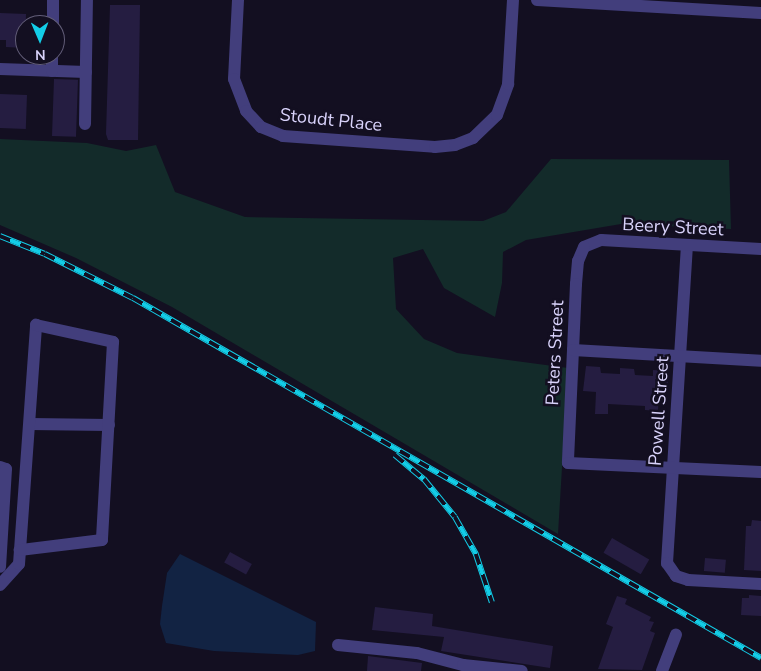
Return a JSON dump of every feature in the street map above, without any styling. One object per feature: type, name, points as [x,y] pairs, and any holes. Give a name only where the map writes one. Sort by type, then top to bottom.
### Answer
[{"type":"street","points":[[52,15],[53,0]]},
{"type":"street","points":[[86,124],[87,0]]},
{"type":"street","name":"Stoudt Place","points":[[238,0],[234,68],[237,90],[252,119],[271,132],[294,138],[435,146],[455,145],[473,138],[487,127],[504,100],[513,0]]},
{"type":"street","points":[[537,0],[761,13]]},
{"type":"street","points":[[52,65],[52,72]]},
{"type":"street","points":[[0,69],[86,72]]},
{"type":"street","name":"Beery Street","points":[[584,247],[601,240],[761,249]]},
{"type":"street","name":"Powell Street","points":[[687,245],[667,563],[676,576],[700,581],[761,584]]},
{"type":"street","name":"Peters Street","points":[[584,247],[578,261],[568,462],[673,467]]},
{"type":"street","points":[[0,585],[19,564],[36,325],[113,342],[102,540],[20,550]]},
{"type":"street","points":[[573,350],[761,361]]},
{"type":"street","points":[[30,424],[108,425]]},
{"type":"street","points":[[0,467],[6,469],[0,566]]},
{"type":"street","points":[[673,467],[761,472]]},
{"type":"street","points":[[662,671],[676,635]]},
{"type":"street","points":[[338,645],[417,653],[464,665],[522,671]]},
{"type":"green space","points":[[0,139],[87,143],[126,151],[156,145],[175,192],[245,217],[483,221],[506,212],[551,159],[729,160],[731,229],[621,224],[526,240],[503,252],[502,283],[495,317],[444,288],[423,249],[393,258],[396,309],[424,339],[457,353],[568,368],[558,534],[172,307],[76,258],[0,225]]},
{"type":"water","points":[[180,554],[316,622],[315,651],[298,655],[214,651],[166,643],[160,624],[167,573]]},
{"type":"building","points":[[110,5],[140,5],[138,140],[108,140],[106,134]]},
{"type":"building","points":[[0,13],[26,14],[15,15],[15,47],[6,47],[6,40],[0,40]]},
{"type":"building","points":[[54,79],[78,80],[76,137],[52,136]]},
{"type":"building","points":[[0,94],[27,95],[26,129],[0,128]]},
{"type":"building","points":[[586,366],[600,367],[601,373],[620,374],[620,368],[634,369],[635,375],[653,376],[653,370],[668,371],[668,384],[664,384],[664,392],[659,391],[658,411],[645,410],[645,406],[608,404],[608,414],[595,414],[596,392],[583,391]]},
{"type":"building","points":[[752,520],[761,521],[761,571],[744,570],[746,526],[751,526]]},
{"type":"building","points":[[612,538],[649,560],[641,574],[604,553]]},
{"type":"building","points":[[230,552],[252,564],[246,575],[224,562]]},
{"type":"building","points":[[705,558],[726,560],[725,573],[704,571]]},
{"type":"building","points":[[749,595],[761,596],[761,616],[741,615],[742,598],[749,598]]},
{"type":"building","points":[[617,596],[627,599],[625,604],[651,617],[649,621],[654,622],[650,631],[655,633],[642,670],[598,669],[613,627],[606,624]]},
{"type":"building","points":[[375,607],[433,614],[432,626],[553,646],[550,668],[441,651],[444,637],[372,630]]},
{"type":"building","points":[[368,656],[422,663],[421,671],[367,671]]},
{"type":"railway","points":[[0,236],[45,254],[133,298],[761,658]]},
{"type":"railway","points":[[395,455],[424,479],[455,517],[476,554],[492,602]]}]
